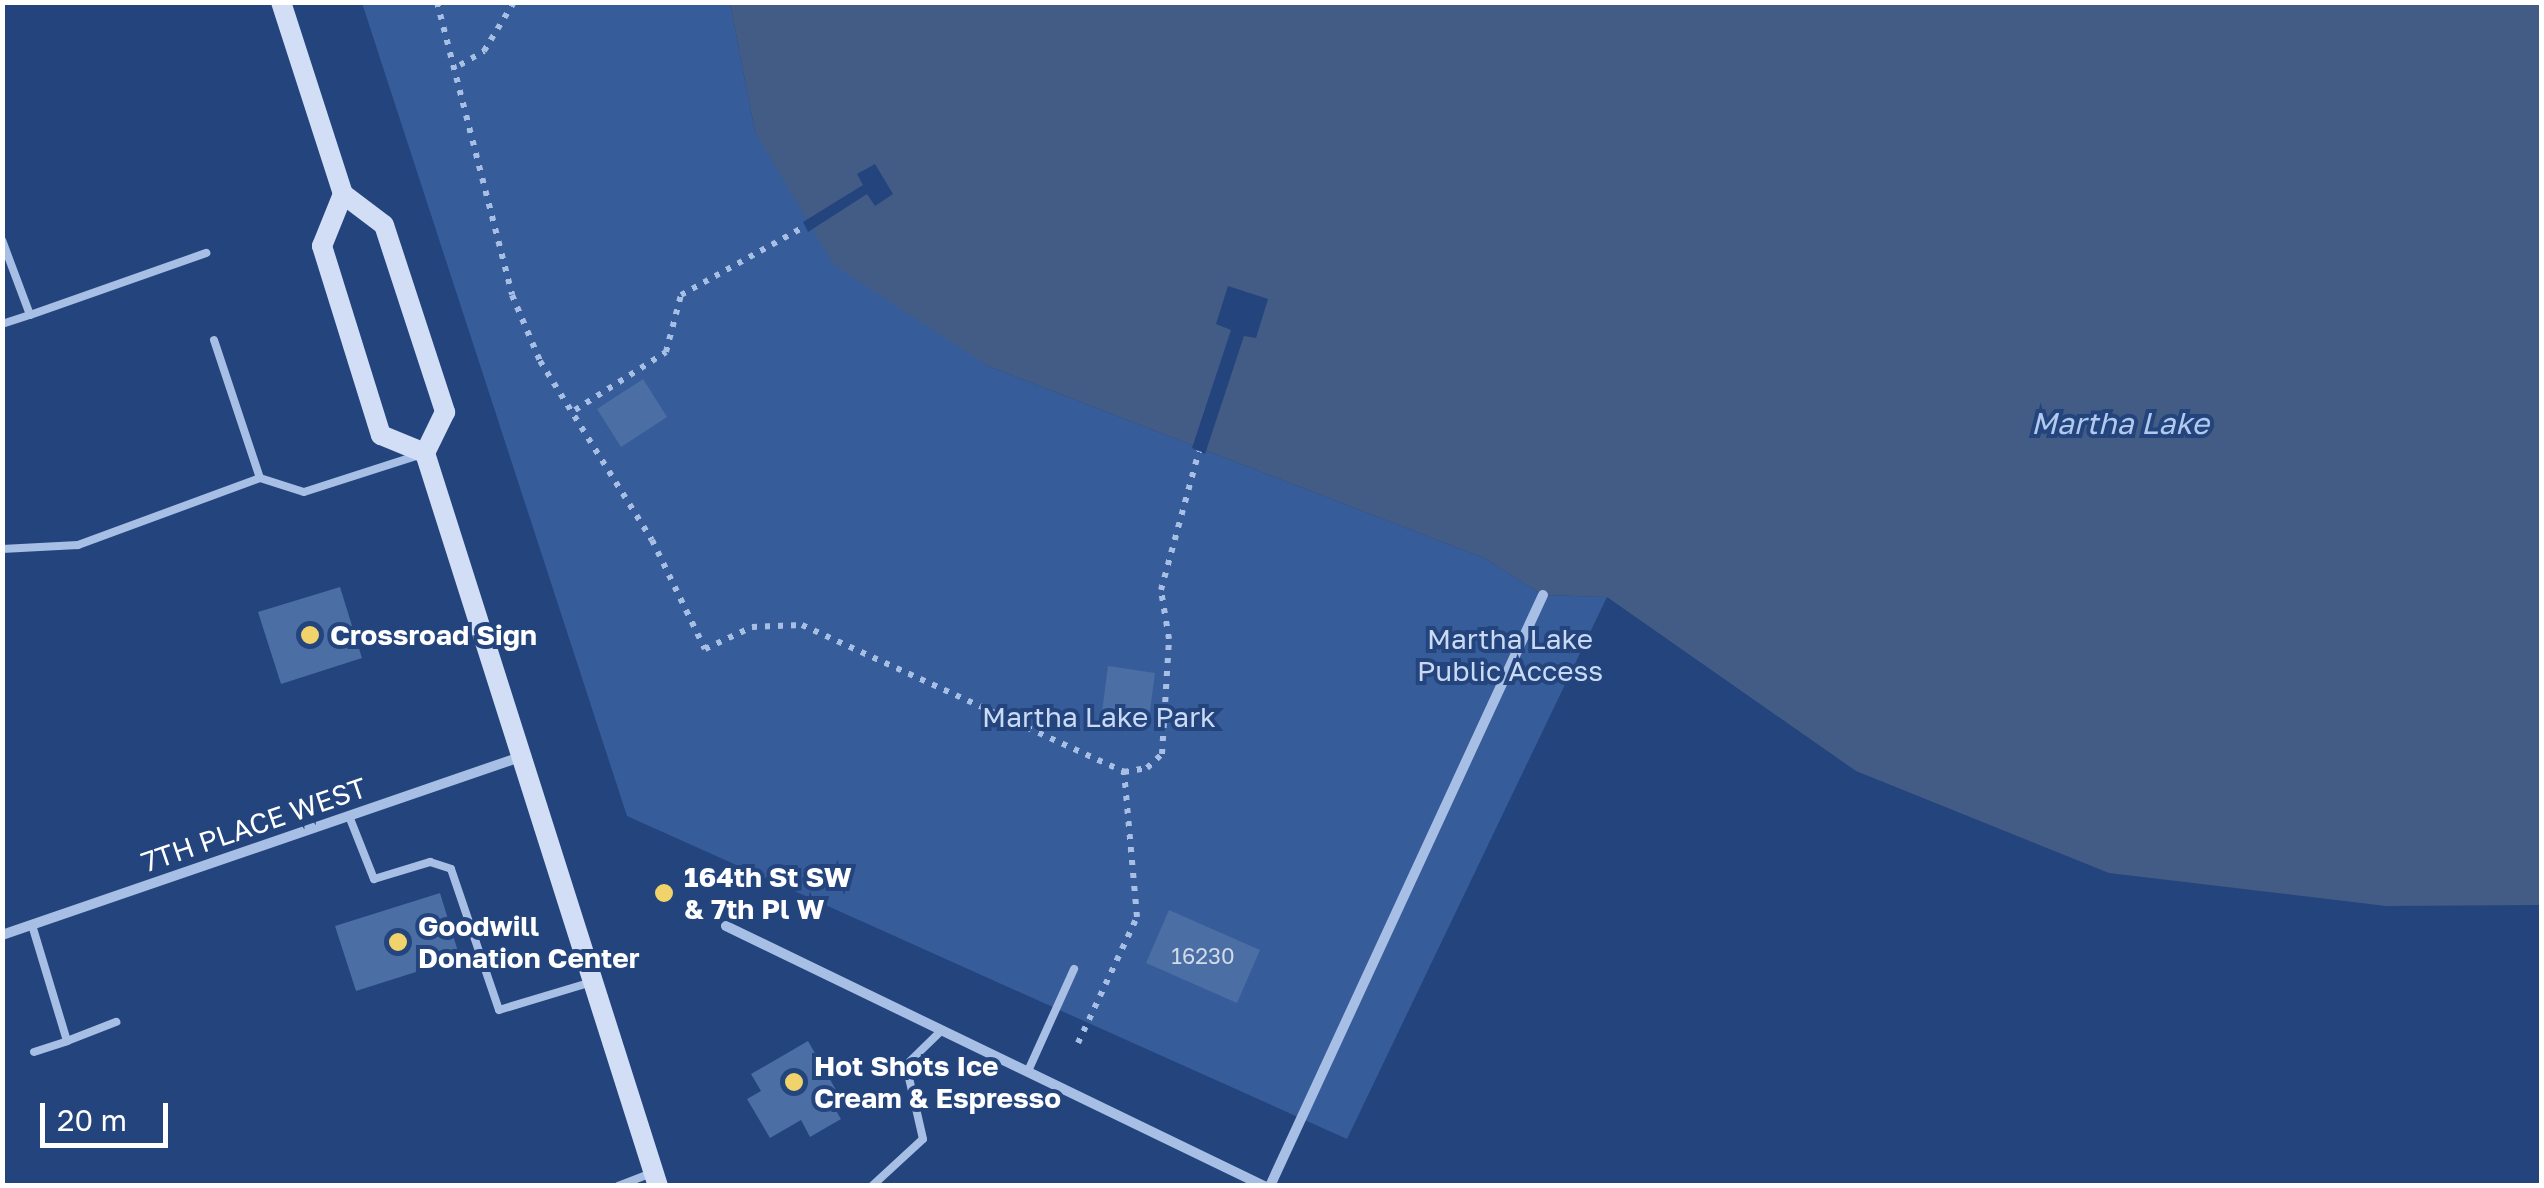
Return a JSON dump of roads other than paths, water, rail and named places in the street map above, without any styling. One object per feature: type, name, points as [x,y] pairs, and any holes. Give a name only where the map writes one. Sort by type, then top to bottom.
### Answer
[{"type":"main road","points":[[281,2],[343,194],[384,225],[445,412],[425,453],[656,1179]]},
{"type":"main road","points":[[343,194],[322,246],[381,435],[425,453]]},
{"type":"street","points":[[726,926],[1267,1186],[1543,594]]},
{"type":"street","name":"7TH PLACE WEST","points":[[2,935],[520,757]]},
{"type":"lane","points":[[2,240],[30,316]]},
{"type":"lane","points":[[2,324],[206,254]]},
{"type":"lane","points":[[214,340],[260,478]]},
{"type":"lane","points":[[2,548],[78,545],[260,478],[304,492],[425,453]]},
{"type":"lane","points":[[349,816],[374,879],[430,862],[451,869],[499,1010],[592,982]]},
{"type":"lane","points":[[32,925],[67,1041]]},
{"type":"lane","points":[[1028,1071],[1074,970]]},
{"type":"lane","points":[[34,1052],[116,1022]]},
{"type":"lane","points":[[872,1186],[924,1139],[906,1065],[942,1030]]},
{"type":"lane","points":[[618,1186],[656,1179]]},
{"type":"water","name":"Martha Lake","points":[[730,3],[2541,3],[2541,905],[2386,906],[2109,873],[1856,771],[1607,597],[1543,595],[1484,558],[988,366],[834,265],[755,132]]},
{"type":"place","name":"Crossroad Sign","points":[[310,635]]},
{"type":"place","name":"164th St SW & 7th Pl W","points":[[664,893]]},
{"type":"place","name":"Goodwill Donation Center","points":[[398,942]]},
{"type":"place","name":"Hot Shots Ice Cream & Espresso","points":[[794,1082]]},
{"type":"park label","name":"Martha Lake Public Access","points":[[1510,655]]},
{"type":"park label","name":"Martha Lake Park","points":[[1099,717]]}]
